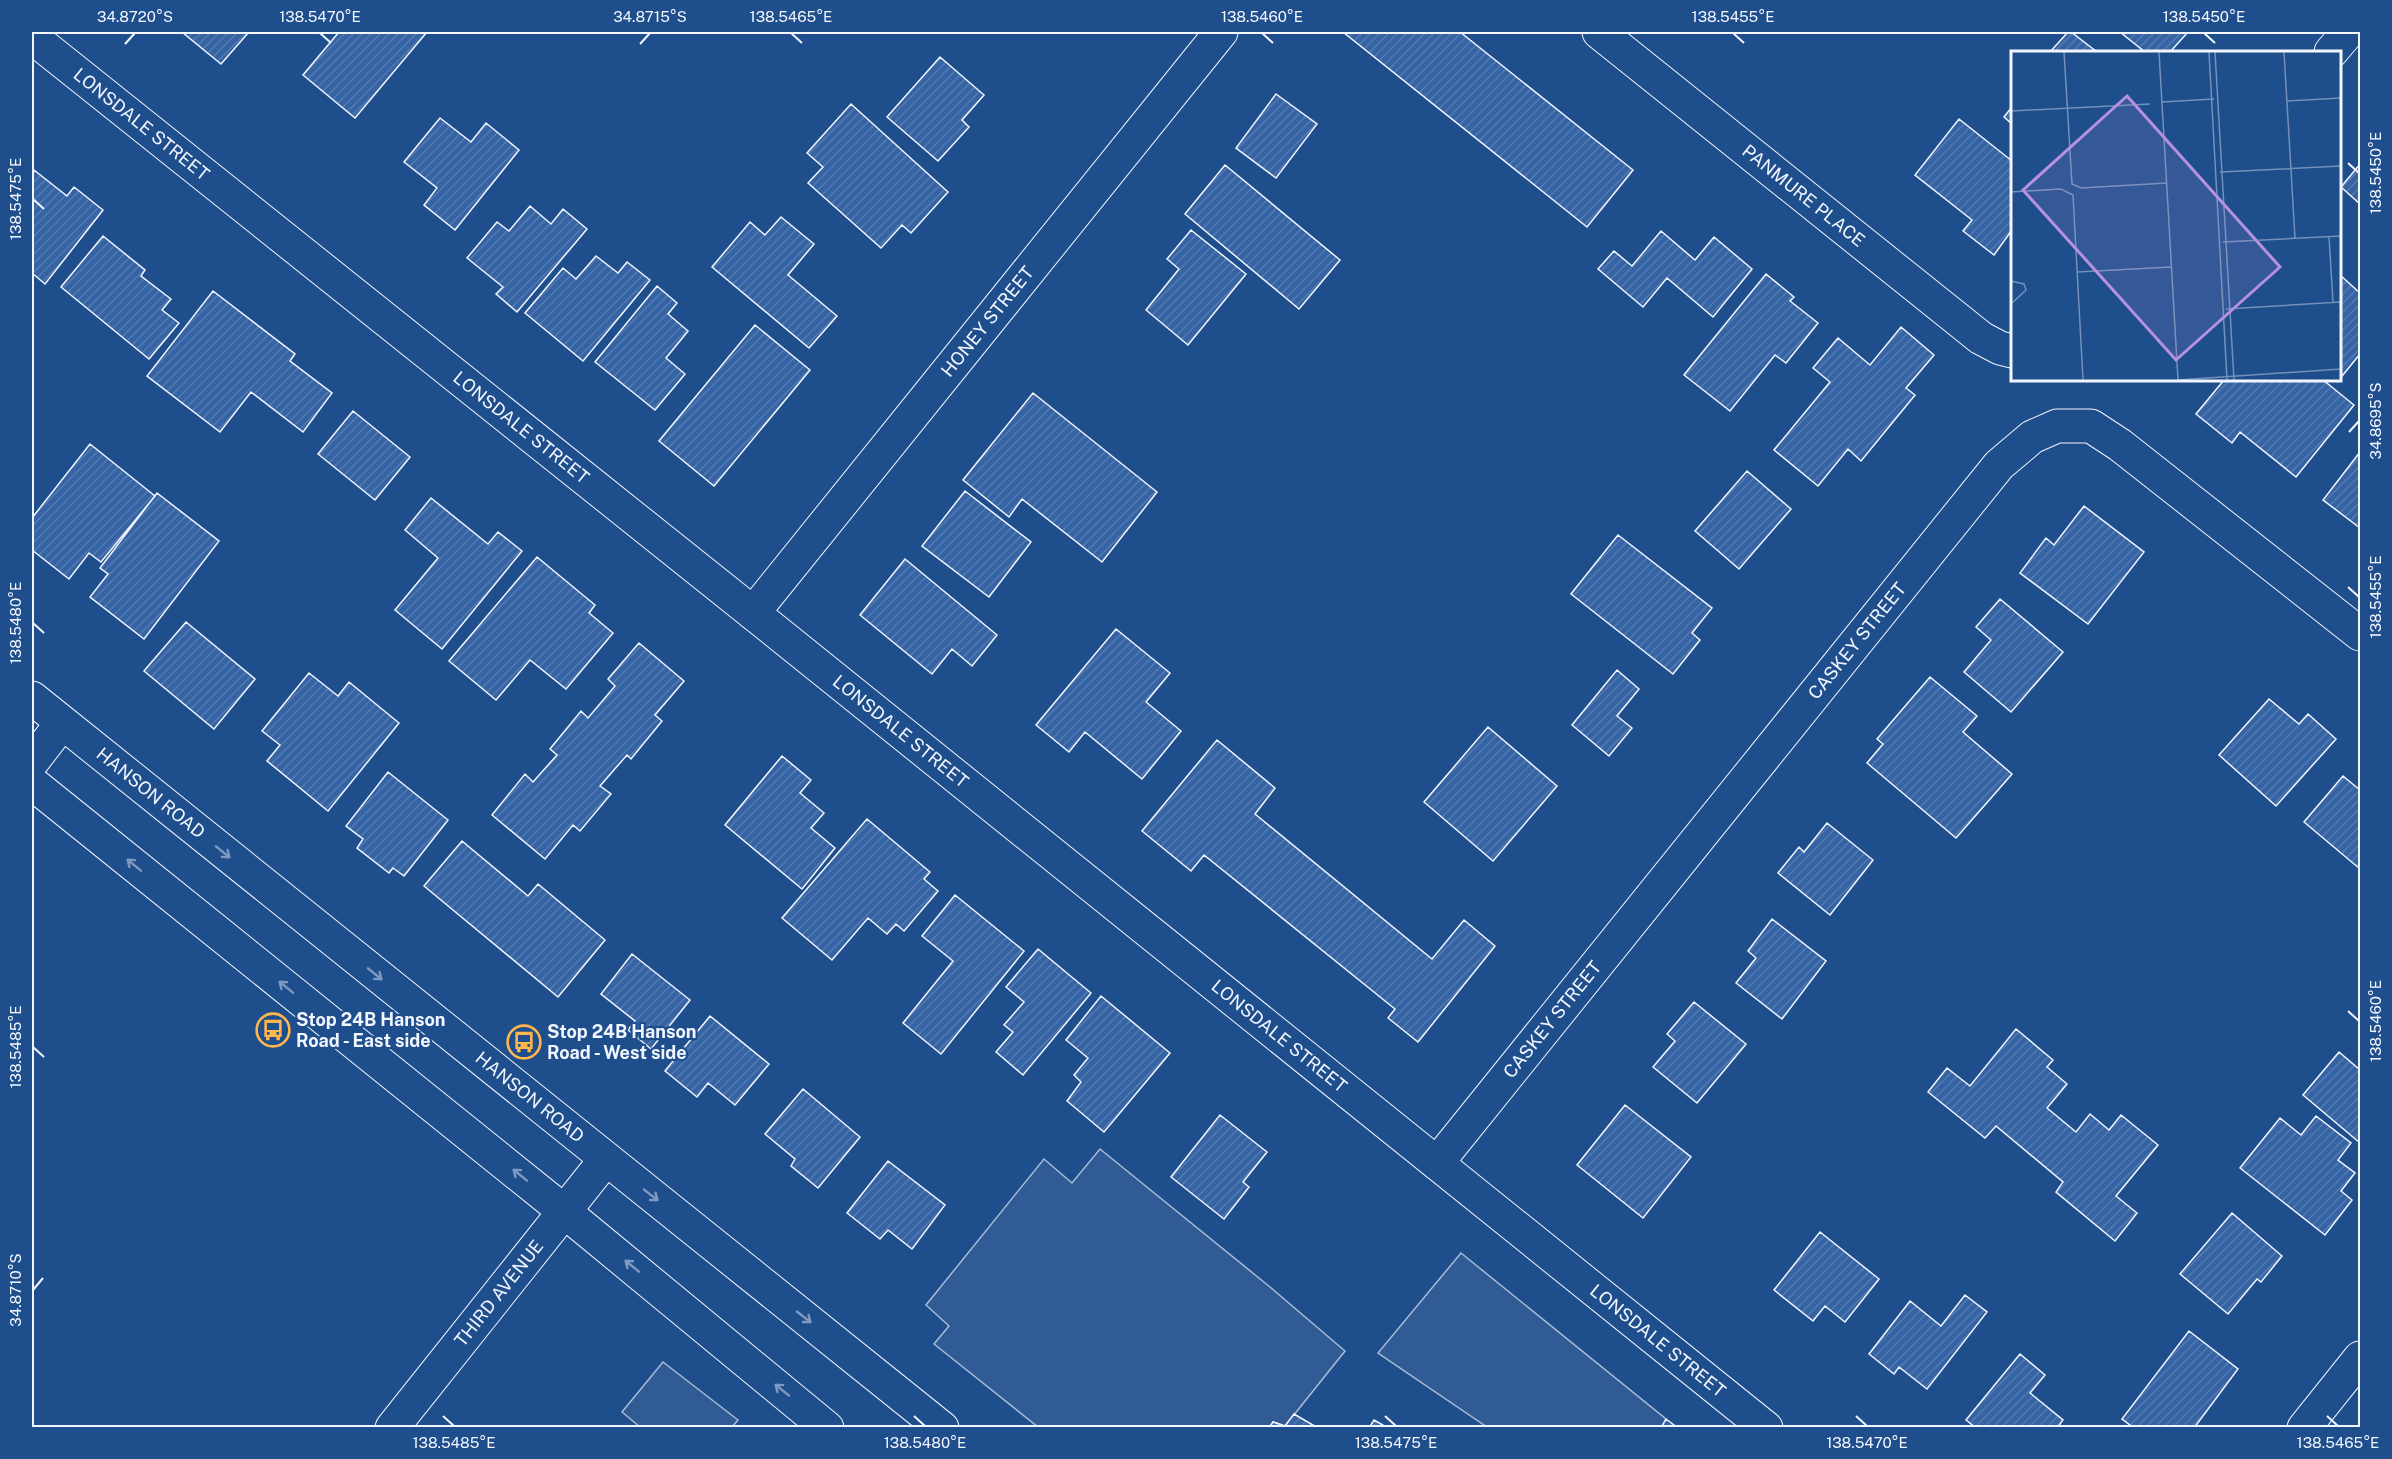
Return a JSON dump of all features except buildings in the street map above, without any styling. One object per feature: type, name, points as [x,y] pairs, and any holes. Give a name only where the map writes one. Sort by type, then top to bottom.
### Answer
[{"type":"street","name":"HONEY STREET","points":[[753,613],[1221,32]]},
{"type":"street","name":"PANMURE PLACE","points":[[1599,32],[1982,338],[2000,348],[2011,351]]},
{"type":"street","points":[[2332,51],[2348,32]]},
{"type":"street","name":"LONSDALE STREET","points":[[32,37],[753,613],[1766,1428]]},
{"type":"street","name":"CASKEY STREET","points":[[1437,1163],[1999,465],[2032,437],[2057,426],[2091,426],[2120,445],[2361,634]]},
{"type":"street","name":"HANSON ROAD","points":[[32,698],[942,1428]]},
{"type":"street","points":[[32,762],[62,723]]},
{"type":"street","points":[[32,783],[565,1212],[828,1428]]},
{"type":"street","name":"THIRD AVENUE","points":[[392,1428],[606,1159]]},
{"type":"street","points":[[2304,1428],[2361,1358]]},
{"type":"shaded area","points":[[1100,1149],[1345,1351],[1285,1426],[1273,1422],[1269,1428],[1038,1427],[934,1344],[949,1326],[926,1305],[1044,1159],[1072,1183]]},
{"type":"shaded area","points":[[1461,1253],[1666,1419],[1661,1428],[1487,1427],[1378,1353]]},
{"type":"shaded area","points":[[663,1362],[738,1420],[732,1427],[640,1427],[622,1412]]},
{"type":"place","name":"Stop 24B Hanson Road - East side","points":[[273,1030]]},
{"type":"place","name":"Stop 24B Hanson Road - West side","points":[[524,1042]]}]
